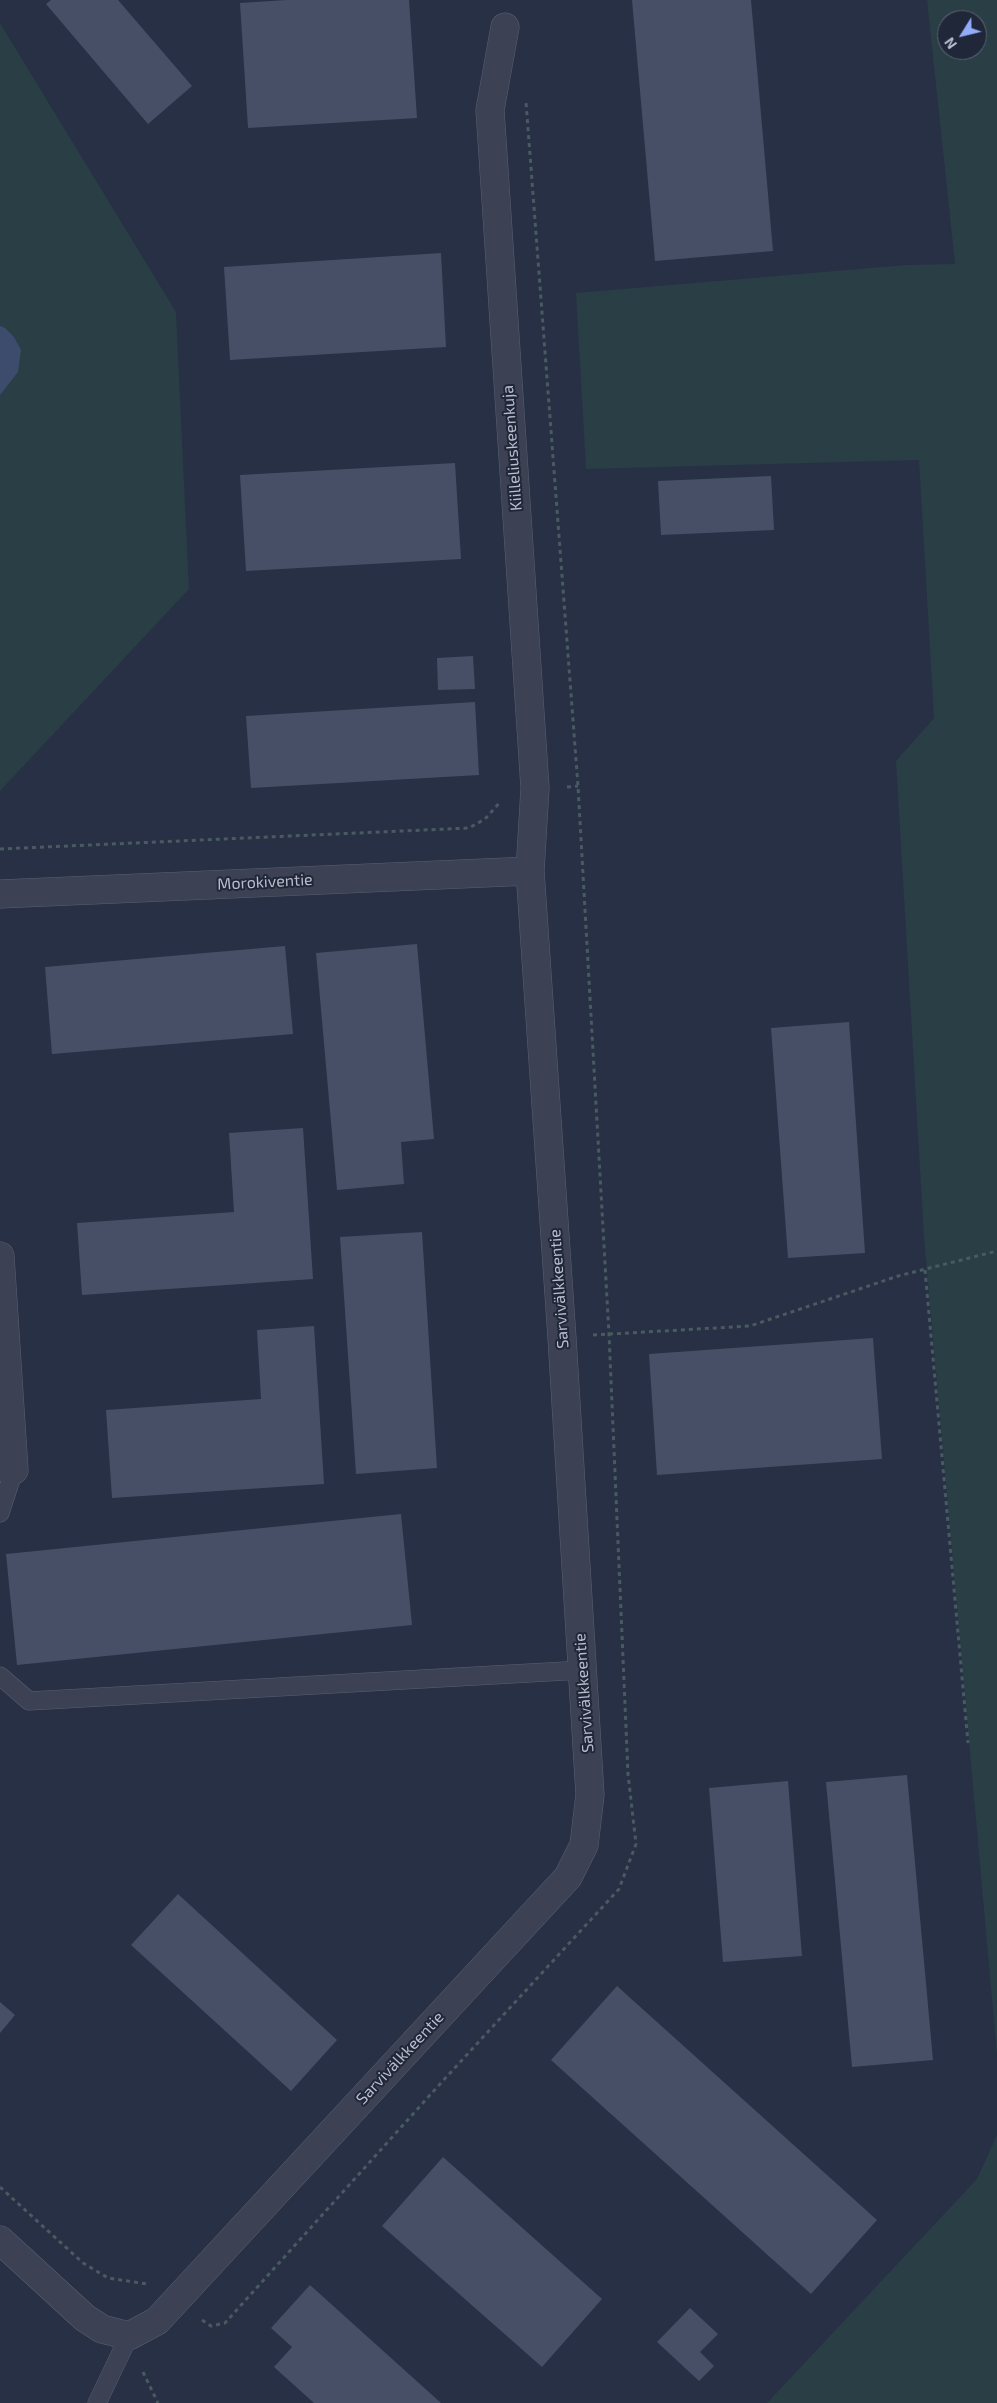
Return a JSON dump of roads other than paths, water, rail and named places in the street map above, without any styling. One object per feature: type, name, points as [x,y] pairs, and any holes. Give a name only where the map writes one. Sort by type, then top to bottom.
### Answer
[{"type":"street","name":"Kiilleliuskeenkuja","points":[[505,27],[490,110],[535,788],[530,870]]},
{"type":"street","name":"Morokiventie","points":[[0,894],[530,870]]},
{"type":"street","name":"Sarvivälkkeentie","points":[[129,2336],[157,2321],[175,2302],[568,1877],[584,1845],[590,1795],[562,1338],[530,870]]},
{"type":"street","points":[[0,1256],[7,1471]]},
{"type":"street","points":[[0,2240],[85,2318],[102,2328],[129,2336]]},
{"type":"lane","points":[[0,1513],[7,1471]]},
{"type":"lane","points":[[0,1676],[29,1701],[583,1670]]},
{"type":"lane","points":[[97,2403],[129,2336]]},
{"type":"water","points":[[0,326],[5,328],[14,337],[21,350],[18,372],[0,395]]}]
